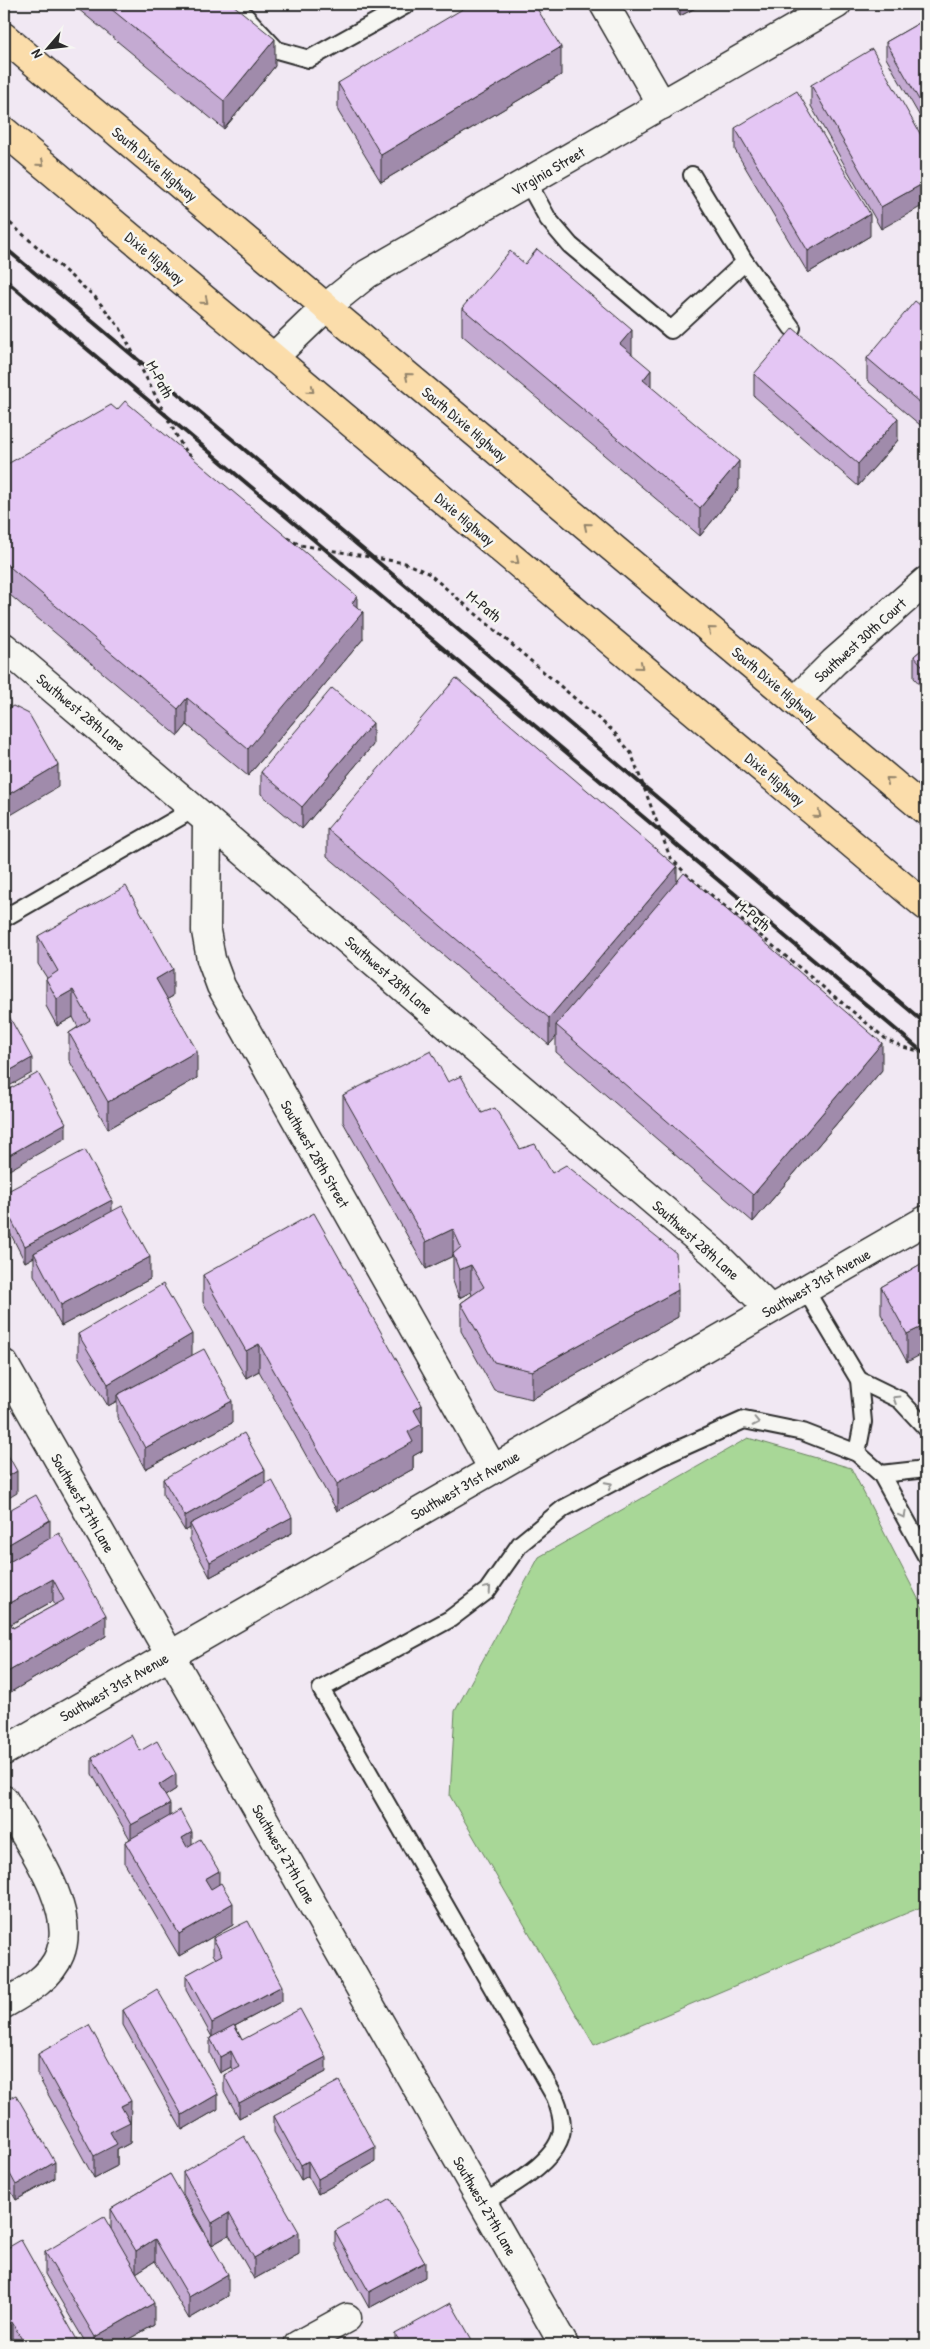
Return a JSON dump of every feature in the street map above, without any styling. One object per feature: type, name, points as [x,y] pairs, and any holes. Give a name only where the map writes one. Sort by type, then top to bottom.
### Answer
[{"type":"highway","name":"South Dixie Highway","points":[[4,37],[926,811]]},
{"type":"highway","name":"Dixie Highway","points":[[4,131],[926,906]]},
{"type":"street","points":[[604,4],[662,105]]},
{"type":"street","name":"Virginia Street","points":[[273,358],[326,307],[367,274],[836,4]]},
{"type":"street","name":"Southwest 30th Court","points":[[796,701],[834,662],[926,581]]},
{"type":"street","name":"Southwest 28th Lane","points":[[4,647],[713,1252],[770,1309]]},
{"type":"street","name":"Southwest 28th Street","points":[[201,814],[206,931],[211,959],[221,986],[493,1469]]},
{"type":"street","name":"Southwest 31st Avenue","points":[[4,1751],[926,1220]]},
{"type":"street","name":"Southwest 27th Lane","points":[[4,1364],[564,2345]]},
{"type":"street","points":[[4,1800],[58,1896],[64,1922],[60,1954],[50,1970],[34,1985],[4,2004]]},
{"type":"street","points":[[298,2345],[347,2318]]},
{"type":"lane","points":[[234,4],[277,50],[309,59],[408,4]]},
{"type":"lane","points":[[692,175],[744,262],[792,328]]},
{"type":"lane","points":[[528,183],[548,219],[570,245],[671,330],[744,262]]},
{"type":"lane","points":[[6,917],[201,814]]},
{"type":"lane","points":[[805,1289],[859,1380],[863,1422],[857,1453]]},
{"type":"lane","points":[[859,1380],[900,1400],[926,1428]]},
{"type":"lane","points":[[483,2204],[540,2165],[554,2150],[562,2128],[561,2112],[555,2097],[321,1689],[450,1620],[487,1592],[520,1544],[564,1508],[661,1457],[744,1420],[803,1432],[857,1453],[881,1474],[926,1556]]},
{"type":"lane","points":[[881,1474],[926,1469]]},
{"type":"path","name":"M-Path","points":[[4,218],[95,297],[120,328],[181,444],[192,458]]},
{"type":"path","name":"M-Path","points":[[285,536],[300,544],[405,563],[428,573],[613,730],[631,753],[670,857],[687,875],[886,1039],[902,1047],[926,1053]]},
{"type":"green space","points":[[748,1438],[851,1468],[926,1614],[926,1905],[594,2045],[450,1796],[455,1711],[539,1557]]},
{"type":"building","points":[[105,4],[232,4],[275,39],[224,101]]},
{"type":"building","points":[[471,4],[534,4],[561,47],[381,155],[338,83]]},
{"type":"building","points":[[926,19],[926,112],[886,42]]},
{"type":"building","points":[[872,49],[926,144],[926,182],[881,207],[811,85]]},
{"type":"building","points":[[797,91],[870,214],[808,251],[735,128]]},
{"type":"building","points":[[537,249],[632,330],[620,344],[651,370],[643,380],[739,461],[700,508],[462,308],[510,251],[525,264]]},
{"type":"building","points":[[915,301],[926,310],[926,408],[867,358]]},
{"type":"building","points":[[793,328],[898,418],[858,464],[754,374]]},
{"type":"building","points":[[125,401],[357,596],[352,603],[363,612],[248,749],[187,698],[178,709],[4,562],[4,466],[111,405],[117,410]]},
{"type":"building","points":[[926,646],[926,670],[914,656]]},
{"type":"building","points":[[456,678],[677,867],[549,1018],[327,829]]},
{"type":"building","points":[[332,688],[373,723],[302,807],[261,772]]},
{"type":"building","points":[[13,706],[29,714],[58,765],[4,797],[4,711]]},
{"type":"building","points":[[684,873],[882,1043],[753,1195],[556,1025]]},
{"type":"building","points":[[126,886],[173,969],[156,979],[197,1051],[108,1102],[69,1033],[90,1020],[73,990],[57,999],[46,979],[58,971],[38,936]]},
{"type":"building","points":[[4,1009],[32,1058],[4,1074]]},
{"type":"building","points":[[431,1051],[448,1082],[461,1076],[482,1113],[495,1108],[520,1149],[535,1144],[552,1173],[566,1165],[676,1253],[678,1290],[532,1371],[494,1362],[461,1303],[484,1287],[471,1265],[459,1270],[453,1254],[461,1247],[453,1229],[426,1242],[343,1095]]},
{"type":"building","points":[[38,1073],[66,1123],[4,1158],[4,1092]]},
{"type":"building","points":[[85,1150],[112,1200],[25,1246],[4,1206],[4,1193]]},
{"type":"building","points":[[122,1206],[150,1257],[61,1305],[34,1253]]},
{"type":"building","points":[[314,1213],[422,1405],[414,1410],[422,1424],[408,1432],[413,1442],[337,1484],[259,1344],[246,1351],[203,1275]]},
{"type":"building","points":[[926,1261],[926,1325],[907,1334],[881,1287]]},
{"type":"building","points":[[163,1284],[192,1334],[108,1384],[78,1334]]},
{"type":"building","points":[[204,1349],[232,1401],[145,1448],[117,1395]]},
{"type":"building","points":[[244,1433],[265,1470],[185,1516],[163,1479]]},
{"type":"building","points":[[4,1448],[17,1471],[4,1479]]},
{"type":"building","points":[[272,1480],[292,1517],[210,1562],[190,1524]]},
{"type":"building","points":[[36,1495],[50,1520],[4,1547],[4,1513]]},
{"type":"building","points":[[59,1533],[106,1615],[4,1674],[4,1612],[13,1628],[64,1600],[53,1579],[4,1606],[4,1565]]},
{"type":"building","points":[[131,1735],[140,1751],[157,1741],[176,1774],[159,1785],[170,1804],[131,1825],[92,1758]]},
{"type":"building","points":[[180,1810],[192,1832],[182,1838],[187,1847],[200,1839],[219,1871],[205,1879],[211,1889],[221,1883],[233,1903],[179,1934],[125,1842]]},
{"type":"building","points":[[248,1921],[282,1986],[212,2023],[186,1975],[222,1955],[213,1938]]},
{"type":"building","points":[[157,1989],[218,2094],[182,2115],[123,2010]]},
{"type":"building","points":[[300,2009],[326,2057],[239,2103],[224,2075],[239,2067],[231,2051],[220,2057],[210,2038],[234,2025],[242,2040]]},
{"type":"building","points":[[89,2025],[131,2101],[121,2106],[130,2122],[110,2132],[117,2144],[94,2156],[38,2054]]},
{"type":"building","points":[[339,2081],[375,2147],[318,2179],[308,2161],[301,2165],[274,2116]]},
{"type":"building","points":[[4,2092],[8,2099],[16,2095],[55,2162],[16,2185],[4,2163]]},
{"type":"building","points":[[244,2136],[299,2232],[254,2258],[229,2213],[212,2223],[183,2172]]},
{"type":"building","points":[[170,2174],[228,2274],[189,2297],[155,2239],[136,2251],[111,2209]]},
{"type":"building","points":[[390,2199],[425,2262],[369,2292],[335,2231]]},
{"type":"building","points":[[104,2217],[154,2303],[95,2337],[45,2252]]},
{"type":"building","points":[[21,2240],[80,2345],[25,2345],[12,2322],[4,2326],[4,2250]]},
{"type":"building","points":[[451,2303],[475,2345],[402,2345],[395,2334]]},
{"type":"railway","points":[[4,247],[926,1024]]},
{"type":"railway","points":[[4,279],[926,1055]]}]
